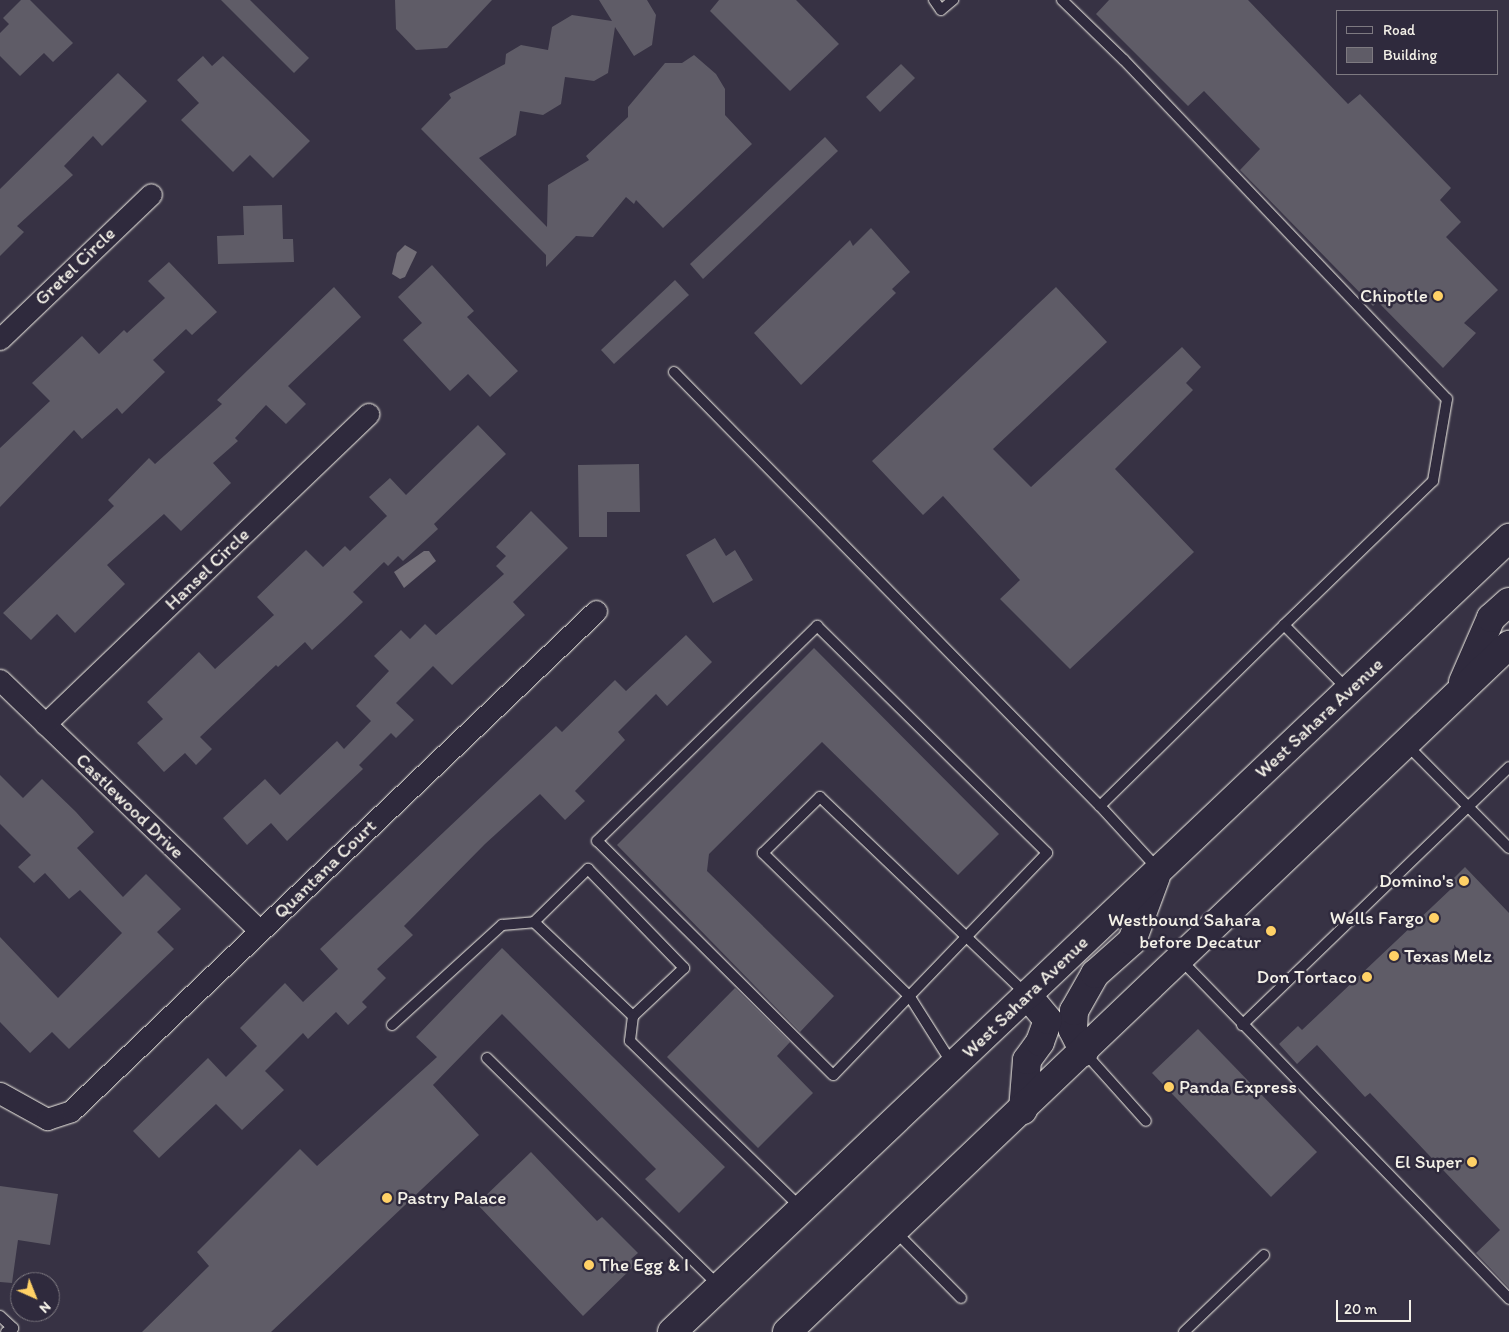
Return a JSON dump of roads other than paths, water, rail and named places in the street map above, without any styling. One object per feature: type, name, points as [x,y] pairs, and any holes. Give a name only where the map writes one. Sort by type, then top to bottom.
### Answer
[{"type":"main road","name":"West Sahara Avenue","points":[[672,1332],[1509,538]]},
{"type":"main road","points":[[1459,692],[1491,618],[1509,602]]},
{"type":"main road","points":[[787,1332],[1407,745],[1509,645]]},
{"type":"main road","points":[[1084,1052],[1073,1030],[1074,1011],[1096,974],[1132,941],[1159,870]]},
{"type":"main road","points":[[1023,1110],[1027,1060],[1040,1042],[1048,1020],[1027,995]]},
{"type":"street","name":"Gretel Circle","points":[[0,339],[151,194]]},
{"type":"street","name":"Hansel Circle","points":[[46,724],[368,414]]},
{"type":"street","name":"Quantana Court","points":[[0,1093],[48,1119],[71,1111],[596,610]]},
{"type":"street","name":"Castlewood Drive","points":[[0,680],[260,931]]},
{"type":"lane","points":[[934,0],[941,10],[953,0]]},
{"type":"lane","points":[[1062,0],[1124,60],[1447,399],[1433,481],[1100,806]]},
{"type":"lane","points":[[674,372],[1100,806],[1159,870]]},
{"type":"lane","points":[[1284,625],[1348,690]]},
{"type":"lane","points":[[817,626],[1047,854],[967,936],[833,1075],[597,841],[817,626]]},
{"type":"lane","points":[[1407,745],[1509,848]]},
{"type":"lane","points":[[1242,1026],[1509,767]]},
{"type":"lane","points":[[953,1065],[910,997],[763,853],[820,797],[1027,995]]},
{"type":"lane","points":[[392,1025],[502,925],[534,922],[588,869],[684,968],[634,1016],[630,1041],[802,1209]]},
{"type":"lane","points":[[534,922],[634,1016]]},
{"type":"lane","points":[[1181,960],[1242,1026],[1509,1299]]},
{"type":"lane","points":[[1084,1052],[1146,1121]]},
{"type":"lane","points":[[487,1058],[720,1287]]},
{"type":"lane","points":[[895,1230],[961,1298]]},
{"type":"lane","points":[[1184,1332],[1264,1255]]},
{"type":"lane","points":[[0,1316],[13,1328],[6,1332]]},
{"type":"place","name":"Chipotle","points":[[1438,296]]},
{"type":"place","name":"Domino's","points":[[1464,881]]},
{"type":"place","name":"Wells Fargo","points":[[1434,918]]},
{"type":"place","name":"Westbound Sahara before Decatur","points":[[1271,931]]},
{"type":"place","name":"Texas Melz","points":[[1394,956]]},
{"type":"place","name":"Don Tortaco","points":[[1367,977]]},
{"type":"place","name":"Panda Express","points":[[1169,1087]]},
{"type":"place","name":"El Super","points":[[1472,1162]]},
{"type":"place","name":"Pastry Palace","points":[[387,1198]]},
{"type":"place","name":"The Egg & I","points":[[589,1265]]}]
